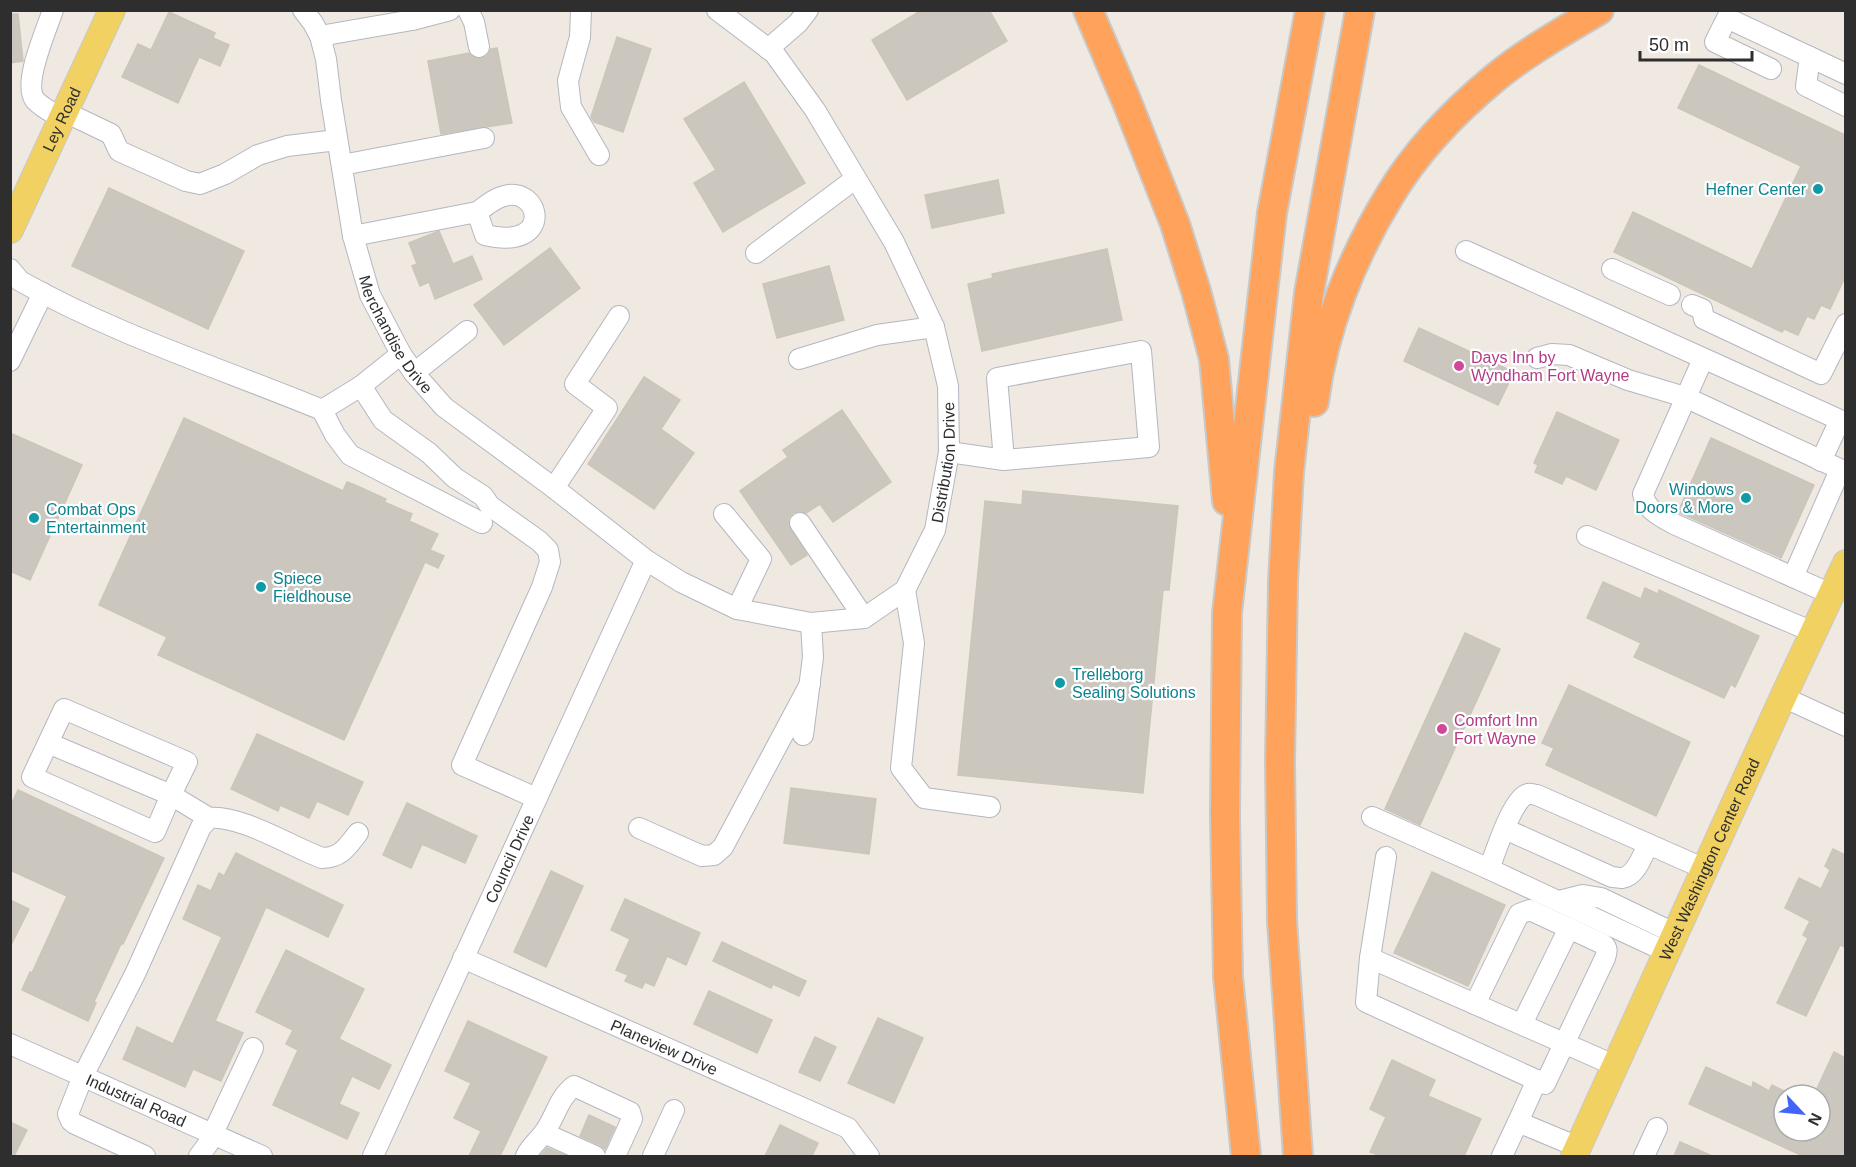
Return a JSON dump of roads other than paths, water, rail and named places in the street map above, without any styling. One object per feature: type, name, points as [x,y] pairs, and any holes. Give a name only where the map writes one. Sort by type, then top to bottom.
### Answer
[{"type":"highway","points":[[1088,10],[1175,224],[1214,359],[1232,570]]},
{"type":"highway","points":[[1246,1156],[1228,966],[1225,816],[1227,613],[1272,213],[1310,10]]},
{"type":"highway","points":[[1298,1156],[1282,921],[1280,760],[1283,582],[1289,472],[1309,293],[1360,10]]},
{"type":"highway","points":[[1283,582],[1309,446],[1316,384],[1326,342],[1346,282],[1390,193],[1424,147],[1497,77],[1599,10]]},
{"type":"main road","name":"Ley Road","points":[[10,230],[64,115],[109,11]]},
{"type":"main road","name":"West Washington Center Road","points":[[1576,1152],[1845,563]]},
{"type":"street","points":[[53,10],[35,65],[30,89],[34,99],[45,109],[111,134],[119,151],[186,182],[200,183],[225,174],[258,155],[287,146],[337,140]]},
{"type":"street","name":"Merchandise Drive","points":[[303,10],[320,36],[326,59],[353,236],[370,295],[401,354],[414,373],[444,407],[554,488],[646,560]]},
{"type":"street","points":[[320,36],[411,20],[450,10]]},
{"type":"street","points":[[468,10],[474,22],[480,47]]},
{"type":"street","points":[[581,10],[580,37],[567,81],[571,107],[599,155]]},
{"type":"street","name":"Distribution Drive","points":[[646,560],[681,582],[737,609],[811,623],[864,618],[905,590],[935,530],[949,452],[948,386],[934,327],[894,242],[815,110],[774,53],[717,10]]},
{"type":"street","points":[[768,49],[798,23],[808,10]]},
{"type":"street","points":[[1771,69],[1716,42],[1727,18],[1845,74]]},
{"type":"street","points":[[1810,57],[1806,86],[1845,106]]},
{"type":"street","points":[[342,165],[484,138]]},
{"type":"street","points":[[756,253],[855,179]]},
{"type":"street","points":[[353,236],[477,212],[502,197],[511,195],[522,197],[532,205],[536,215],[533,226],[522,235],[499,238],[485,235],[477,212]]},
{"type":"street","points":[[1466,251],[1840,420],[1821,461]]},
{"type":"street","points":[[1612,268],[1670,295]]},
{"type":"street","points":[[10,269],[20,281],[42,293],[163,349],[322,410],[335,435],[350,455],[486,514],[539,541],[548,550],[550,562],[542,587],[462,765],[536,798]]},
{"type":"street","points":[[10,361],[42,293]]},
{"type":"street","points":[[1692,305],[1702,309],[1704,319],[1821,374],[1845,324]]},
{"type":"street","points":[[554,488],[607,408],[574,384],[620,316]]},
{"type":"street","points":[[799,358],[877,335],[934,327]]},
{"type":"street","points":[[414,373],[467,331]]},
{"type":"street","points":[[949,452],[1004,460],[1149,447],[1141,351],[997,378],[1004,460]]},
{"type":"street","points":[[322,410],[361,386],[401,354]]},
{"type":"street","points":[[1537,358],[1552,354],[1569,355],[1628,380],[1685,397],[1843,471],[1793,577]]},
{"type":"street","points":[[1703,358],[1643,494],[1645,503],[1652,511],[1674,524],[1831,594]]},
{"type":"street","points":[[361,386],[383,420],[429,453],[456,478],[483,496],[486,514]]},
{"type":"street","points":[[724,514],[761,559],[737,609]]},
{"type":"street","points":[[800,523],[864,618]]},
{"type":"street","points":[[1587,536],[1813,632]]},
{"type":"street","name":"Council Drive","points":[[373,1156],[646,560]]},
{"type":"street","points":[[905,590],[914,643],[901,768],[924,798],[990,807]]},
{"type":"street","points":[[803,735],[813,657],[811,623]]},
{"type":"street","points":[[639,828],[702,856],[714,855],[723,847],[810,684]]},
{"type":"street","points":[[1783,698],[1845,726]]},
{"type":"street","points":[[64,709],[187,762],[171,795],[154,832],[32,777],[64,709]]},
{"type":"street","points":[[48,743],[171,795],[209,818]]},
{"type":"street","points":[[1489,869],[1513,809],[1520,798],[1528,794],[1538,795],[1706,869]]},
{"type":"street","points":[[145,1156],[71,1121],[68,1114],[83,1076],[135,974],[201,827],[209,818],[219,816],[322,858],[335,857],[358,833]]},
{"type":"street","points":[[1372,818],[1559,901],[1583,895],[1601,898],[1672,943]]},
{"type":"street","points":[[1505,829],[1612,877],[1621,878],[1630,873],[1639,862],[1648,844]]},
{"type":"street","points":[[1386,857],[1370,958],[1366,1002],[1545,1084],[1607,952],[1606,947],[1530,910],[1519,914],[1475,1004]]},
{"type":"street","points":[[1522,1024],[1569,928]]},
{"type":"street","name":"Planeview Drive","points":[[463,958],[848,1128],[863,1152]]},
{"type":"street","points":[[1370,958],[1616,1066]]},
{"type":"street","name":"Industrial Road","points":[[10,1044],[262,1156]]},
{"type":"street","points":[[199,1156],[253,1048]]},
{"type":"street","points":[[1502,1156],[1537,1080]]},
{"type":"street","points":[[526,1156],[544,1133],[567,1092],[574,1086],[630,1112],[632,1119],[615,1156]]},
{"type":"street","points":[[653,1156],[674,1110]]},
{"type":"street","points":[[1518,1122],[1576,1152]]},
{"type":"street","points":[[1644,1156],[1657,1128]]},
{"type":"street","points":[[544,1133],[596,1156]]},
{"type":"place","name":"Hefner Center","points":[[1818,189]]},
{"type":"place","name":"Days Inn by Wyndham Fort Wayne","points":[[1459,366]]},
{"type":"place","name":"Windows Doors & More","points":[[1746,498]]},
{"type":"place","name":"Combat Ops Entertainment","points":[[34,518]]},
{"type":"place","name":"Spiece Fieldhouse","points":[[261,587]]},
{"type":"place","name":"Trelleborg Sealing Solutions","points":[[1060,683]]},
{"type":"place","name":"Comfort Inn Fort Wayne","points":[[1442,729]]}]
